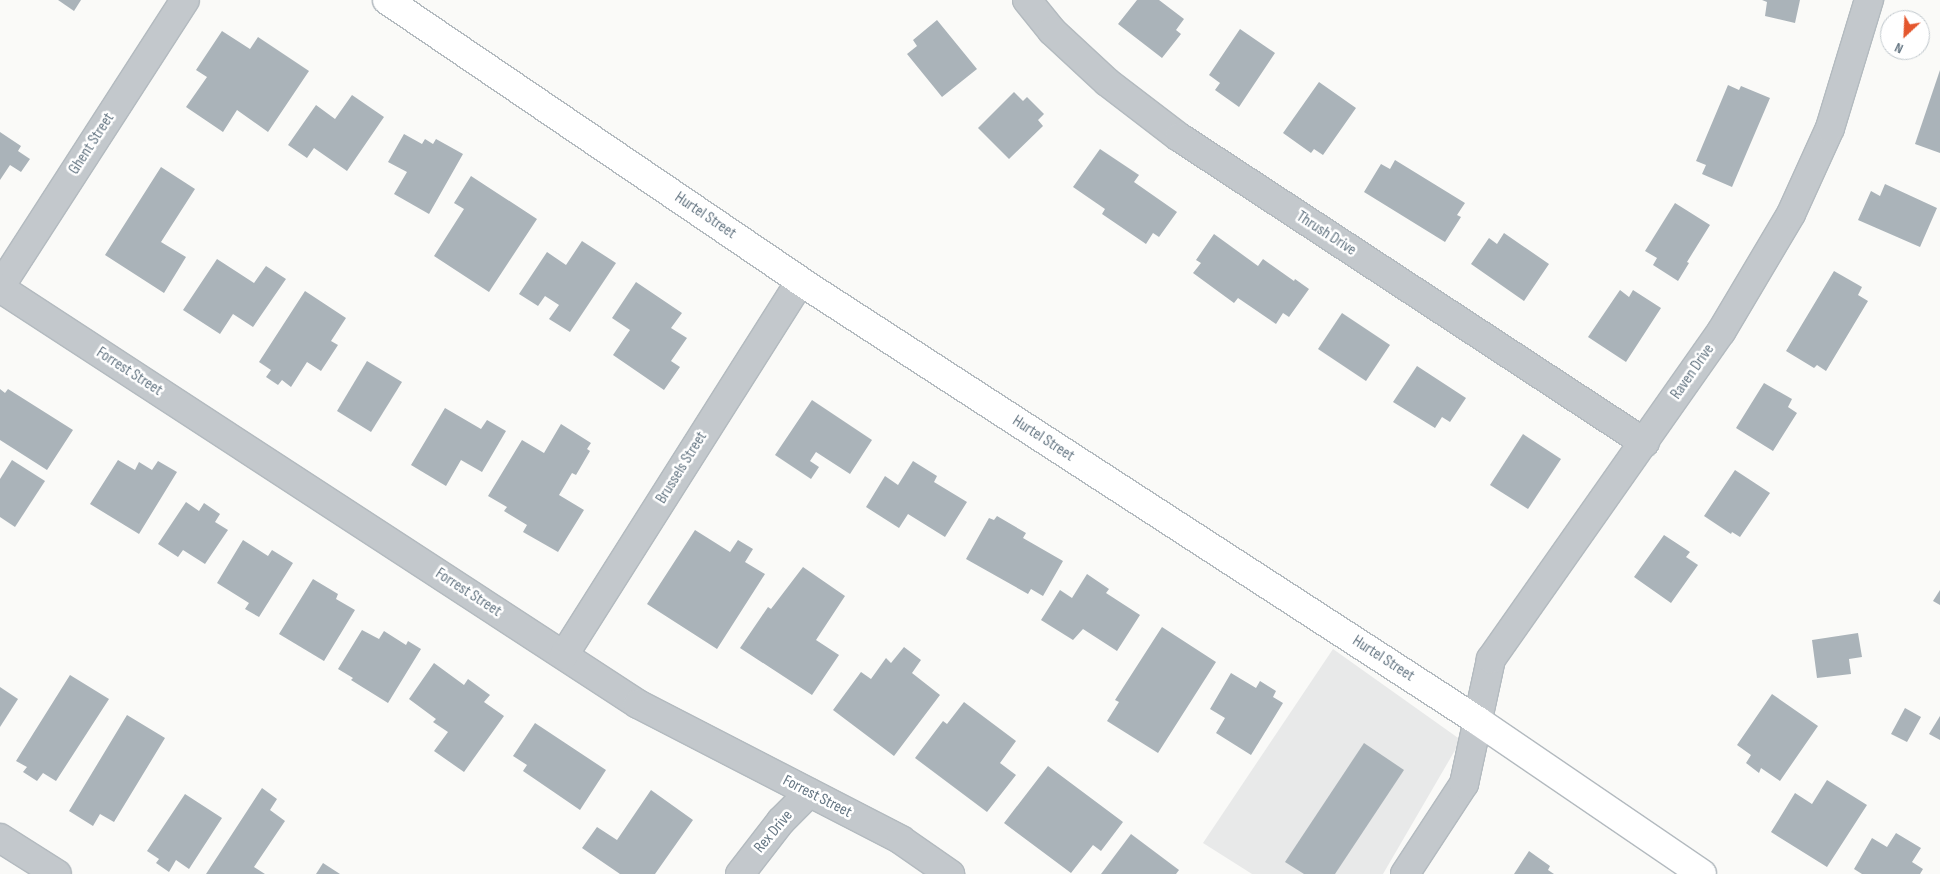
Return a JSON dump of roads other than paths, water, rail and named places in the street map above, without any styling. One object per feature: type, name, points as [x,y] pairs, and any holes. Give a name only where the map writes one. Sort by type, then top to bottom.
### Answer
[{"type":"street","name":"Ghent Street","points":[[0,288],[185,0]]},
{"type":"street","name":"Hurtel Street","points":[[387,0],[800,281],[1478,721],[1702,874]]},
{"type":"street","name":"Thrush Drive","points":[[1026,0],[1052,31],[1107,82],[1179,137],[1645,443]]},
{"type":"street","name":"Raven Drive","points":[[1405,874],[1464,784],[1491,659],[1645,443],[1721,332],[1791,214],[1830,128],[1869,0]]},
{"type":"street","name":"Brussels Street","points":[[564,655],[800,281]]},
{"type":"street","name":"Forrest Street","points":[[0,288],[638,704],[901,840],[950,874]]},
{"type":"street","name":"Rex Drive","points":[[740,874],[781,821],[809,793]]},
{"type":"street","points":[[0,838],[57,874]]}]
